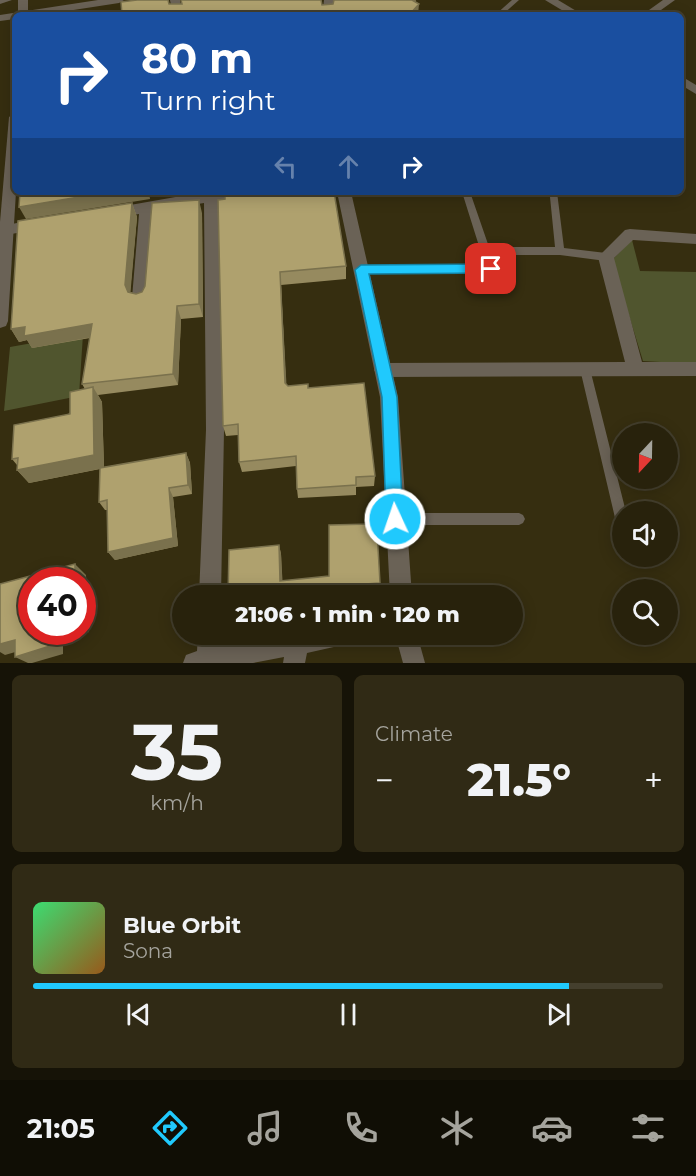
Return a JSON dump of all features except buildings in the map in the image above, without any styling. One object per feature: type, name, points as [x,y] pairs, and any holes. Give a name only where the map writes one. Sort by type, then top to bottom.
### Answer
[{"type":"street","points":[[0,1],[7,0]]},
{"type":"street","points":[[41,12],[119,0]]},
{"type":"street","points":[[550,0],[572,12]]},
{"type":"street","points":[[652,12],[670,0]]},
{"type":"street","points":[[0,321],[3,230],[12,145]]},
{"type":"street","points":[[100,215],[212,195],[215,430],[210,585]]},
{"type":"street","points":[[345,195],[389,397],[400,585]]},
{"type":"street","points":[[140,298],[147,207]]},
{"type":"street","points":[[3,230],[53,222]]},
{"type":"street","points":[[635,369],[606,257],[630,234],[696,239]]},
{"type":"street","points":[[383,370],[696,369]]},
{"type":"street","points":[[206,645],[201,662],[296,654],[319,645]]},
{"type":"street","points":[[409,645],[414,663]]},
{"type":"lane","points":[[502,12],[516,0]]},
{"type":"lane","points":[[361,270],[491,269],[467,195]]},
{"type":"lane","points":[[554,195],[560,251]]},
{"type":"lane","points":[[486,251],[560,251],[606,257]]},
{"type":"lane","points":[[585,369],[617,501]]},
{"type":"lane","points":[[395,519],[519,519]]},
{"type":"green space","points":[[632,240],[640,271],[696,272],[696,364],[643,361],[612,260]]},
{"type":"green space","points":[[83,334],[79,396],[4,411],[10,347]]},
{"type":"route","points":[[395,519],[389,397],[361,270],[491,269]]}]
